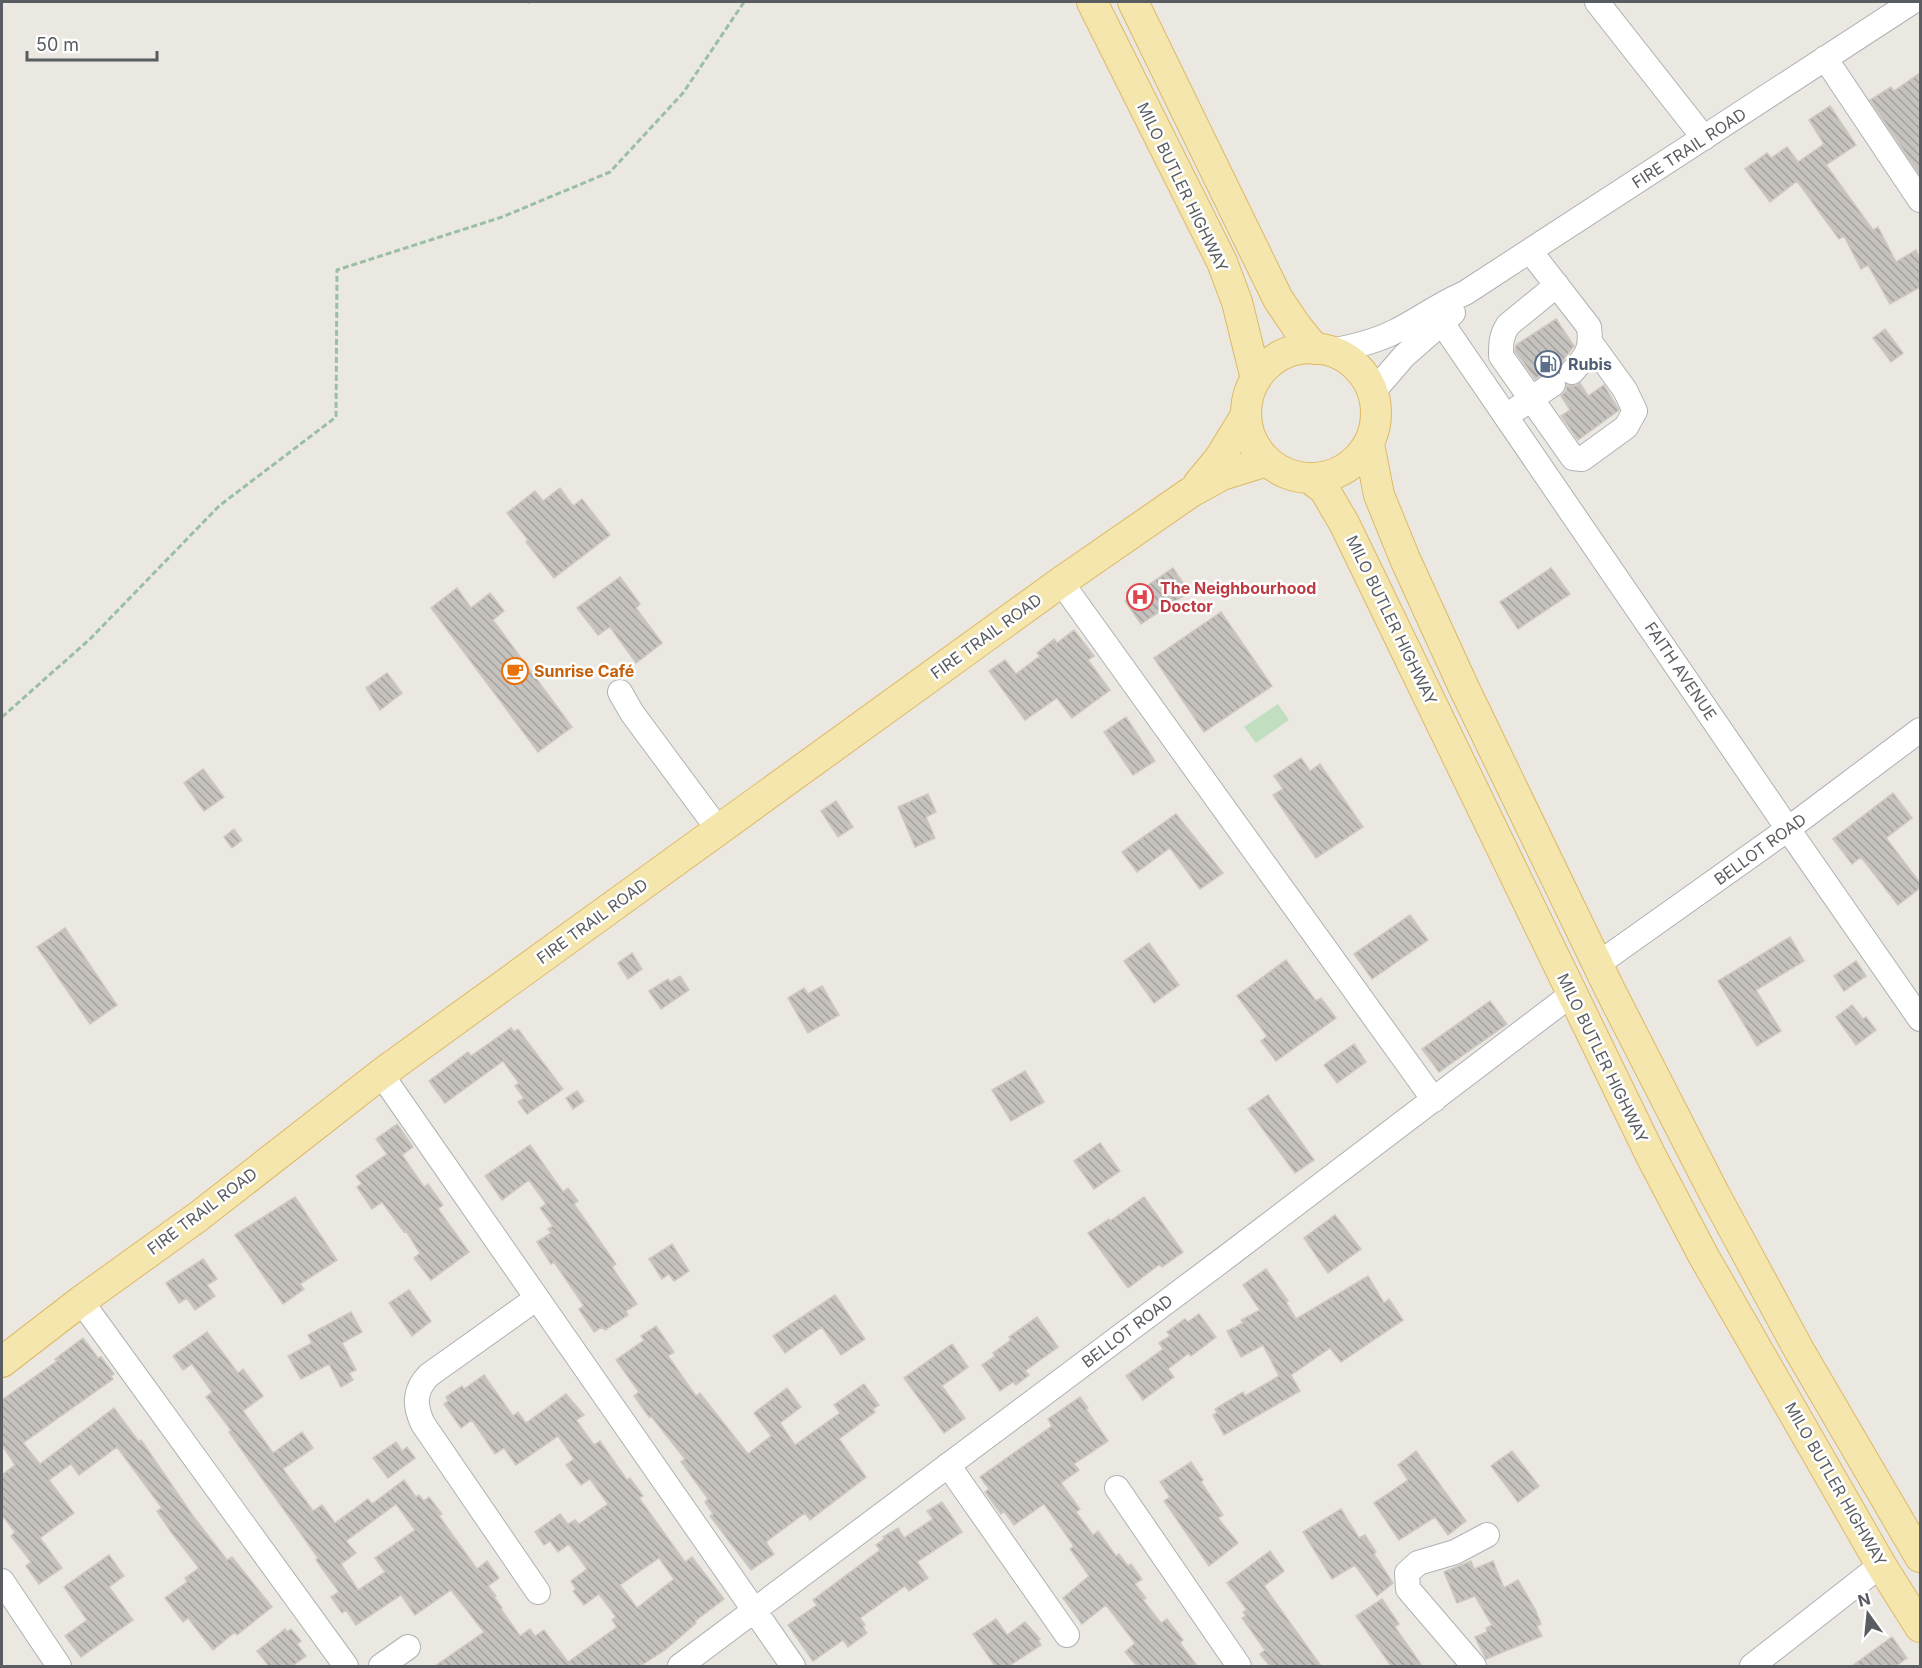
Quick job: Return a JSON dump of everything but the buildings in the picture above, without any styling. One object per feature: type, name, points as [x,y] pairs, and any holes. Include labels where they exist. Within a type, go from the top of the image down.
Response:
[{"type":"main road","name":"MILO BUTLER HIGHWAY","points":[[1092,2],[1222,262],[1240,312],[1256,379]]},
{"type":"main road","points":[[1133,2],[1274,291],[1287,313],[1322,350]]},
{"type":"main road","points":[[1322,350],[1342,356],[1361,371],[1373,392],[1377,418],[1369,444],[1354,462],[1344,470],[1332,475],[1309,478],[1287,474],[1267,461],[1254,445],[1248,430],[1246,415],[1249,396],[1256,379],[1264,369],[1282,355],[1292,352],[1322,350]]},
{"type":"main road","name":"FIRE TRAIL ROAD","points":[[1191,492],[1219,459],[1246,415]]},
{"type":"main road","points":[[1369,444],[1379,495],[1405,559],[1464,688],[1598,964],[1714,1193],[1799,1350],[1920,1557]]},
{"type":"main road","name":"FIRE TRAIL ROAD","points":[[2,1362],[81,1300],[199,1216],[381,1074],[1061,582],[1191,492],[1222,475],[1267,461]]},
{"type":"main road","name":"MILO BUTLER HIGHWAY","points":[[1309,478],[1323,489],[1344,523],[1651,1156],[1698,1245],[1881,1565],[1920,1627]]},
{"type":"street","points":[[1598,2],[1704,138]]},
{"type":"street","name":"FIRE TRAIL ROAD","points":[[1322,350],[1364,345],[1382,338],[1449,300],[1466,293],[1912,2]]},
{"type":"street","points":[[1825,58],[1920,200]]},
{"type":"street","points":[[1530,251],[1557,285],[1589,327],[1591,343],[1625,390],[1635,411],[1626,427],[1582,459],[1573,458],[1530,400],[1502,356],[1500,342],[1508,325],[1557,285]]},
{"type":"street","name":"FIRE TRAIL ROAD","points":[[1373,392],[1404,356],[1457,309],[1466,293]]},
{"type":"street","name":"FAITH AVENUE","points":[[1442,323],[1920,1019]]},
{"type":"street","points":[[1506,416],[1563,378],[1584,359],[1591,343]]},
{"type":"street","points":[[1061,582],[1434,1100]]},
{"type":"street","points":[[620,692],[632,713],[718,829]]},
{"type":"street","name":"BELLOT ROAD","points":[[1598,964],[1788,829],[1920,730]]},
{"type":"street","name":"BELLOT ROAD","points":[[680,1666],[1572,994]]},
{"type":"street","points":[[381,1074],[793,1666]]},
{"type":"street","points":[[537,1298],[429,1375],[418,1389],[416,1404],[423,1424],[538,1592]]},
{"type":"street","points":[[81,1300],[346,1666]]},
{"type":"street","points":[[948,1465],[1067,1635]]},
{"type":"street","points":[[1117,1488],[1239,1666]]},
{"type":"street","points":[[1474,1666],[1408,1589],[1407,1573],[1418,1563],[1455,1551],[1487,1535]]},
{"type":"street","points":[[1752,1666],[1881,1565]]},
{"type":"street","points":[[2,1581],[59,1666]]},
{"type":"street","points":[[381,1666],[408,1647]]},
{"type":"path","points":[[2,717],[90,639],[219,506],[336,417],[336,270],[502,217],[610,172],[683,93],[744,2]]},
{"type":"green space","points":[[1278,704],[1289,720],[1256,743],[1244,727]]},
{"type":"place","name":"Rubis","points":[[1548,364]]},
{"type":"place","name":"The Neighbourhood Doctor","points":[[1140,597]]},
{"type":"place","name":"Sunrise Café","points":[[515,671]]}]
